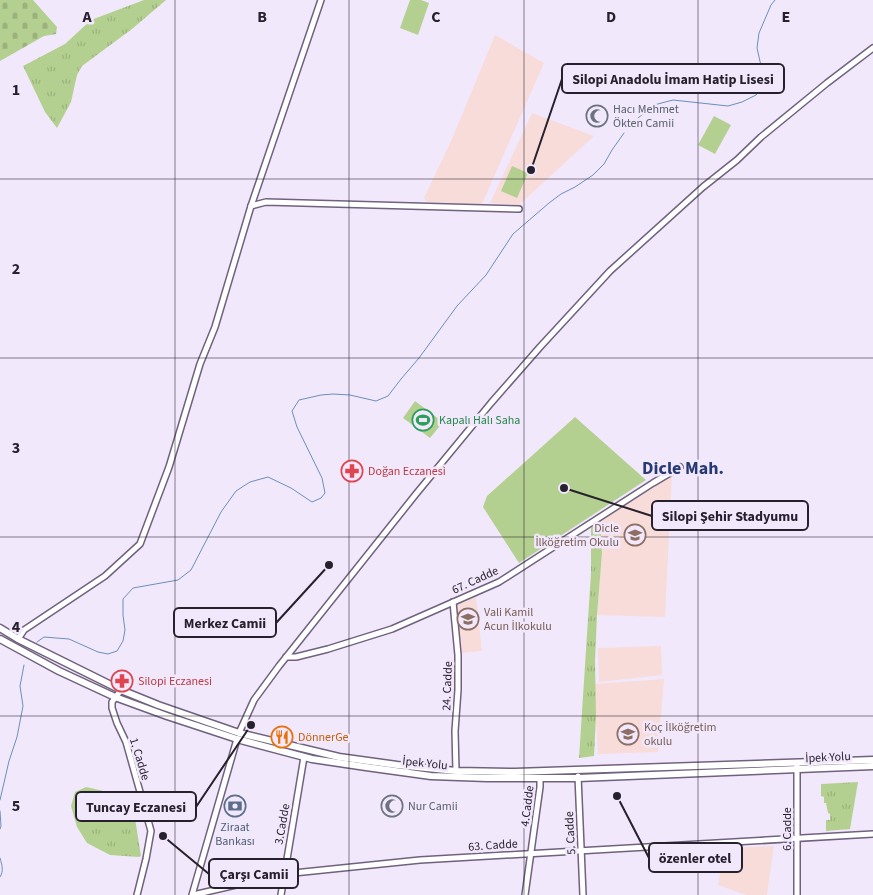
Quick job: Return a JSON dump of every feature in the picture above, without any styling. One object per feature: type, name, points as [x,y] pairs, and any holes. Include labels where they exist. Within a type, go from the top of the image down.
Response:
[{"type":"highway","points":[[0,628],[18,639],[121,690],[238,736],[339,757],[456,771],[515,772],[873,760]]},
{"type":"highway","name":"İpek Yolu","points":[[0,639],[59,671],[115,697],[167,716],[304,757],[366,767],[431,776],[578,778],[873,766]]},
{"type":"street","points":[[18,639],[24,630],[105,576],[140,544],[170,467],[200,364],[215,327],[251,206],[321,0]]},
{"type":"street","points":[[193,895],[238,736],[254,700],[379,540],[491,403],[610,271],[761,137],[873,48]]},
{"type":"street","points":[[251,206],[266,202],[519,208]]},
{"type":"street","name":"67. Cadde","points":[[286,657],[296,657],[328,650],[392,629],[498,582],[680,467]]},
{"type":"street","name":"24. Cadde","points":[[453,602],[458,655],[455,731],[456,771]]},
{"type":"street","points":[[115,697],[121,690]]},
{"type":"street","name":"1. Cadde","points":[[115,697],[112,702],[112,708],[126,742],[151,831],[137,895]]},
{"type":"street","name":"3.Cadde","points":[[281,895],[304,757]]},
{"type":"street","name":"6. Cadde","points":[[796,762],[796,895]]},
{"type":"street","name":"5. Cadde","points":[[577,770],[584,895]]},
{"type":"street","name":"4.Cadde","points":[[525,895],[540,778]]},
{"type":"street","name":"63. Cadde","points":[[193,895],[284,874],[420,860],[873,834]]},
{"type":"shaded area","points":[[495,35],[544,63],[482,204],[427,202],[424,198],[452,139]]},
{"type":"shaded area","points":[[532,113],[594,136],[519,205],[490,203]]},
{"type":"shaded area","points":[[672,474],[665,617],[597,615],[602,553],[600,518]]},
{"type":"shaded area","name":"Vali Kamil Acun İlkokulu","points":[[476,597],[482,651],[462,653],[455,606]]},
{"type":"shaded area","points":[[661,646],[662,675],[599,682],[598,648]]},
{"type":"shaded area","name":"Koç İlköğretim okulu","points":[[664,679],[658,752],[598,754],[594,684]]},
{"type":"shaded area","points":[[774,846],[767,895],[746,895],[718,885],[724,848]]},
{"type":"green space","points":[[0,0],[33,0],[57,27],[56,34],[44,36],[0,61]]},
{"type":"green space","points":[[144,0],[166,0],[132,29],[82,66],[77,75],[71,102],[57,128],[45,112],[23,66],[65,44],[91,20]]},
{"type":"green space","points":[[410,0],[421,0],[429,3],[418,35],[400,28]]},
{"type":"green space","points":[[714,116],[731,125],[715,154],[698,145]]},
{"type":"green space","points":[[512,166],[528,173],[517,198],[501,191]]},
{"type":"green space","name":"Kapalı Halı Saha","points":[[415,401],[443,422],[430,438],[403,418]]},
{"type":"green space","points":[[575,417],[646,480],[519,563],[483,507],[487,496]]},
{"type":"green space","points":[[600,518],[602,553],[595,661],[596,716],[594,756],[579,758],[591,573],[591,528]]},
{"type":"green space","points":[[858,782],[850,829],[826,831],[826,820],[830,820],[830,814],[828,813],[826,803],[824,803],[824,797],[821,796],[821,784]]},
{"type":"green space","points":[[86,787],[121,795],[134,812],[141,856],[110,855],[87,843],[77,827],[71,806],[75,792]]},
{"type":"waterway","points":[[638,118],[654,105],[673,100],[728,106],[756,95],[762,87],[764,79],[757,48],[759,33],[775,0]]},
{"type":"waterway","points":[[37,642],[44,637],[69,639],[98,652],[108,654],[117,651],[123,641],[125,630],[123,599],[133,588],[178,580],[191,570],[221,512],[236,491],[250,482],[268,477],[291,488],[312,502],[321,498],[325,493],[322,478],[297,427],[292,411],[299,400],[333,394],[350,395],[376,401],[388,396],[457,306],[486,275],[513,234],[561,194],[593,175],[604,164],[624,133]]},
{"type":"waterway","points":[[0,800],[17,737],[23,706],[20,686],[24,665]]},
{"type":"waterway","points":[[0,811],[0,829]]},
{"type":"waterway","points":[[0,858],[2,866],[0,877]]},
{"type":"place","name":"Hacı Mehmet Ökten Camii","points":[[597,116]]},
{"type":"place","name":"Silopi Anadolu İmam Hatip Lisesi","points":[[531,170]]},
{"type":"place","name":"Kapalı Halı Saha","points":[[423,420]]},
{"type":"place","name":"Doğan Eczanesi","points":[[352,471]]},
{"type":"place","name":"Silopi Şehir Stadyumu","points":[[564,488]]},
{"type":"place","name":"Dicle İlköğretim Okulu","points":[[635,535]]},
{"type":"place","name":"Merkez Camii","points":[[329,565]]},
{"type":"place","name":"Vali Kamil Acun İlkokulu","points":[[468,619]]},
{"type":"place","name":"Silopi Eczanesi","points":[[122,681]]},
{"type":"place","name":"Tuncay Eczanesi","points":[[251,725]]},
{"type":"place","name":"Koç İlköğretim okulu","points":[[628,734]]},
{"type":"place","name":"DönnerGe","points":[[282,737]]},
{"type":"place","name":"özenler otel","points":[[617,796]]},
{"type":"place","name":"Ziraat Bankası","points":[[235,806]]},
{"type":"place","name":"Nur Camii","points":[[392,806]]},
{"type":"place","name":"Çarşı Camii","points":[[163,836]]},
{"type":"district","name":"Dicle Mah.","points":[[683,468]]}]
